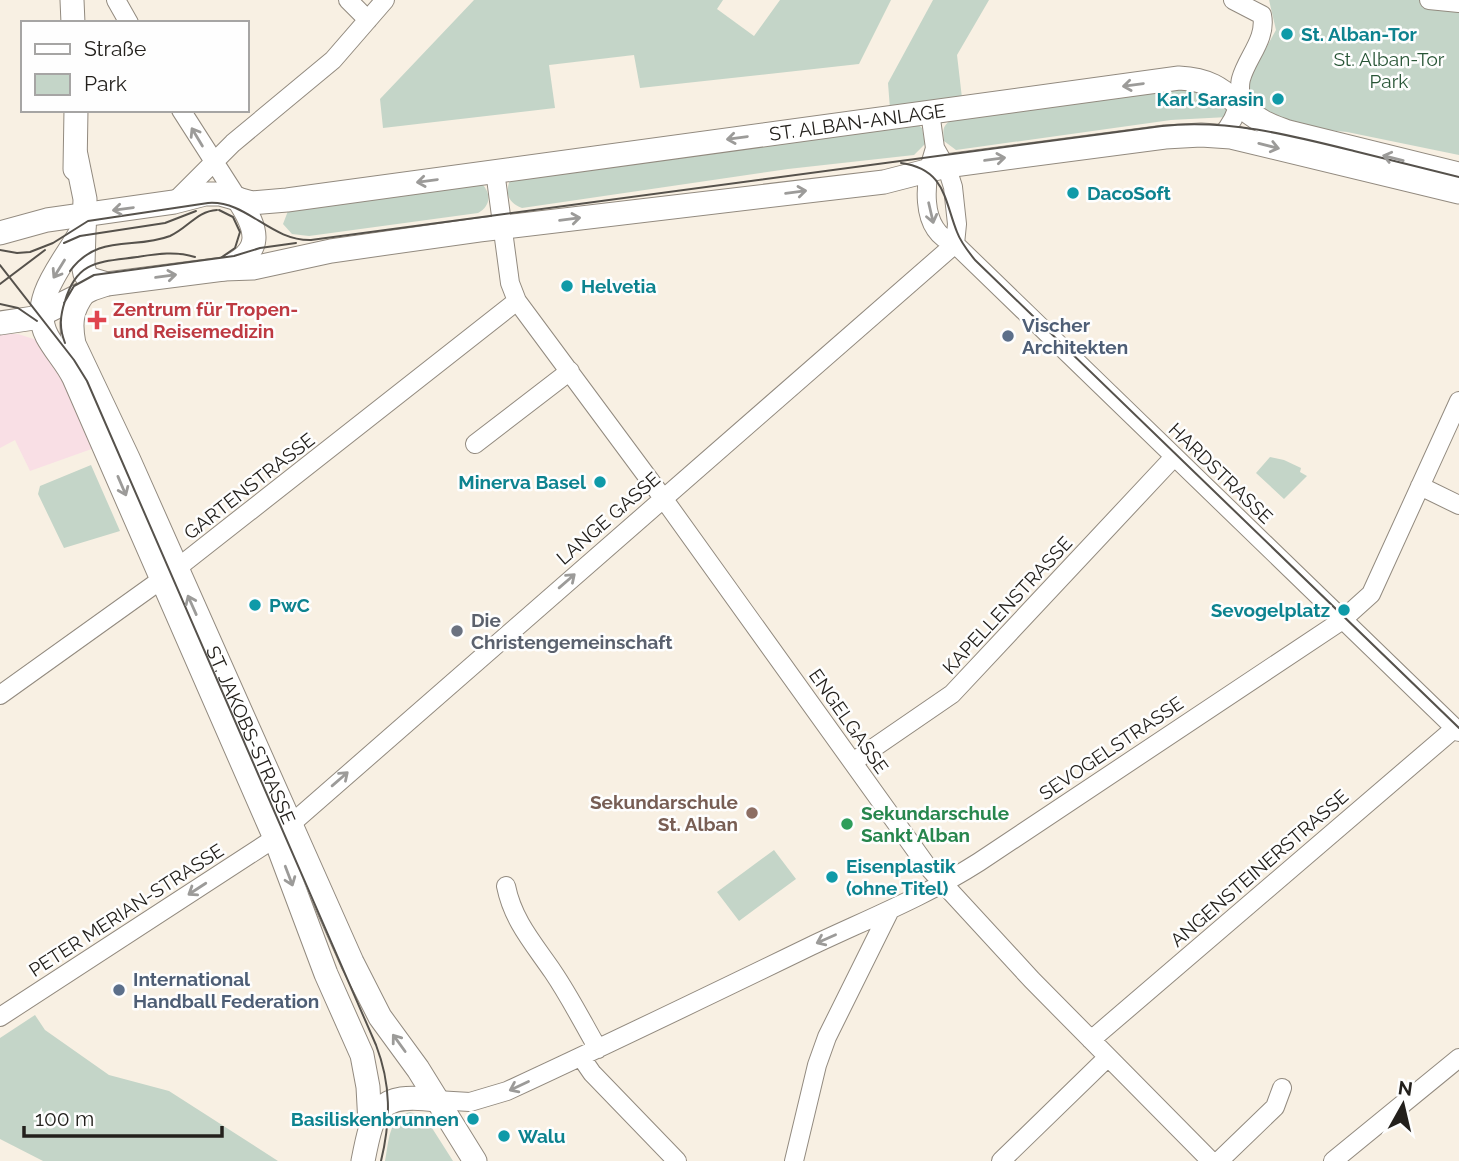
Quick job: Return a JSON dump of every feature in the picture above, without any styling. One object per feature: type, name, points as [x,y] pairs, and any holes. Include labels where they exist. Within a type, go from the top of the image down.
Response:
[{"type":"main road","name":"ST. ALBAN-ANLAGE","points":[[0,233],[47,220],[79,219],[213,194],[263,203],[1180,78],[1238,85],[1264,122],[1288,132],[1459,174]]},
{"type":"main road","points":[[76,112],[76,155],[83,183],[79,219],[83,264],[85,274],[93,281],[107,284]]},
{"type":"main road","points":[[0,323],[26,320],[43,314],[107,284],[224,269],[253,268],[331,251],[503,227],[884,182],[936,161],[1165,137],[1221,136],[1459,192]]},
{"type":"main road","points":[[224,269],[247,255],[254,242],[253,226],[238,199]]},
{"type":"main road","points":[[43,314],[51,282],[79,219]]},
{"type":"main road","name":"ST. JAKOBS-STRASSE","points":[[83,293],[72,314],[71,327],[75,344],[128,458],[169,574]]},
{"type":"main road","name":"ST. JAKOBS-STRASSE","points":[[43,314],[47,336],[74,378],[169,574],[282,831],[380,1017],[418,1069],[475,1161]]},
{"type":"main road","name":"ST. JAKOBS-STRASSE","points":[[282,831],[326,974],[362,1055],[368,1087],[370,1124],[363,1161]]},
{"type":"main road","points":[[370,1124],[377,1112],[395,1100],[408,1097],[436,1100]]},
{"type":"street","points":[[116,0],[128,21]]},
{"type":"street","points":[[348,0],[368,20]]},
{"type":"street","points":[[174,202],[233,143],[333,60],[385,0]]},
{"type":"street","points":[[1221,136],[1230,125],[1238,85],[1261,35],[1264,22],[1262,15],[1233,0]]},
{"type":"street","points":[[1429,0],[1459,4]]},
{"type":"street","points":[[182,112],[238,199]]},
{"type":"street","name":"HARDSTRASSE","points":[[930,112],[936,161],[926,190],[933,225],[942,237],[955,244],[1457,730]]},
{"type":"street","name":"HARDSTRASSE","points":[[936,161],[953,187],[957,224],[955,244]]},
{"type":"street","name":"ENGELGASSE","points":[[495,171],[510,283],[517,301],[942,884],[1107,1058],[1211,1161]]},
{"type":"street","name":"LANGE GASSE","points":[[282,831],[955,244]]},
{"type":"street","name":"GARTENSTRASSE","points":[[0,695],[169,574],[517,301]]},
{"type":"street","points":[[475,444],[570,371]]},
{"type":"street","name":"SEVOGELSTRASSE","points":[[436,1100],[470,1102],[496,1096],[889,912],[942,884],[1343,620],[1371,594],[1459,401]]},
{"type":"street","name":"KAPELLENSTRASSE","points":[[853,762],[952,694],[1174,457]]},
{"type":"street","points":[[1420,486],[1459,505]]},
{"type":"street","name":"ANGENSTEINERSTRASSE","points":[[1091,1040],[1457,730]]},
{"type":"street","name":"PETER MERIAN-STRASSE","points":[[0,1017],[282,831]]},
{"type":"street","points":[[506,886],[510,906],[524,933],[560,982],[598,1049]]},
{"type":"street","points":[[794,1161],[817,1065],[827,1037],[889,912]]},
{"type":"street","points":[[581,1057],[592,1073],[677,1161]]},
{"type":"street","points":[[1001,1161],[1107,1058]]},
{"type":"street","points":[[1333,1161],[1459,1058]]},
{"type":"street","points":[[1219,1161],[1275,1107],[1282,1088]]},
{"type":"shaded area","points":[[0,334],[18,334],[43,342],[100,446],[30,471],[15,440],[0,448]]},
{"type":"green space","points":[[474,0],[723,0],[717,9],[754,36],[780,0],[891,0],[859,64],[640,88],[634,55],[549,65],[555,108],[383,128],[380,99]]},
{"type":"green space","points":[[933,0],[989,0],[957,55],[962,98],[890,109],[888,83]]},
{"type":"green space","name":"St. Alban-Tor Park","points":[[1269,0],[1459,0],[1459,155],[1347,132],[1306,128],[1263,112],[1250,100],[1249,86],[1253,71],[1276,30]]},
{"type":"green space","points":[[1181,84],[1230,105],[1228,117],[1171,120],[956,150],[944,141],[944,129],[952,120]]},
{"type":"green space","points":[[917,124],[922,128],[925,144],[914,155],[788,169],[522,208],[511,200],[508,193],[510,180]]},
{"type":"green space","points":[[482,184],[488,200],[478,213],[309,236],[292,234],[283,224],[288,211]]},
{"type":"green space","points":[[1270,457],[1301,468],[1300,472],[1307,476],[1284,499],[1256,473]]},
{"type":"green space","points":[[91,465],[120,531],[64,548],[38,494],[40,486]]},
{"type":"green space","points":[[774,850],[796,879],[739,921],[717,892]]},
{"type":"green space","points":[[35,1015],[45,1030],[109,1075],[169,1091],[278,1161],[43,1161],[0,1139],[0,1038]]},
{"type":"green space","points":[[410,1112],[425,1117],[453,1161],[385,1161],[393,1125]]},
{"type":"tram line","points":[[0,250],[30,252],[53,243],[88,221],[208,203],[235,208],[283,234],[296,239],[311,240],[1187,124],[1283,134],[1459,177]]},
{"type":"tram line","points":[[901,163],[916,166],[935,179],[941,187],[959,236],[975,260],[1459,728]]},
{"type":"tram line","points":[[70,271],[92,251],[117,244],[170,236],[204,213],[217,210]]},
{"type":"tram line","points":[[219,210],[233,217],[240,232],[235,248],[222,257]]},
{"type":"tram line","points":[[64,243],[80,236],[165,223],[196,211]]},
{"type":"tram line","points":[[64,303],[74,286],[94,275],[234,256],[260,248],[296,243]]},
{"type":"tram line","points":[[0,284],[45,250]]},
{"type":"tram line","points":[[65,343],[61,327],[63,306],[70,288],[83,270],[101,262],[152,255],[195,257]]},
{"type":"tram line","points":[[0,265],[74,360],[87,381],[376,1045],[385,1074],[388,1102],[387,1131],[381,1161]]},
{"type":"tram line","points":[[0,304],[18,308],[37,321]]},
{"type":"place","name":"St. Alban-Tor","points":[[1287,34]]},
{"type":"place","name":"Karl Sarasin","points":[[1278,99]]},
{"type":"place","name":"DacoSoft","points":[[1073,193]]},
{"type":"place","name":"Helvetia","points":[[567,286]]},
{"type":"place","name":"Zentrum für Tropen- und Reisemedizin","points":[[97,320]]},
{"type":"place","name":"Vischer Architekten","points":[[1008,336]]},
{"type":"place","name":"Minerva Basel","points":[[600,482]]},
{"type":"place","name":"PwC","points":[[255,605]]},
{"type":"place","name":"Sevogelplatz","points":[[1344,610]]},
{"type":"place","name":"Die Christengemeinschaft","points":[[457,631]]},
{"type":"place","name":"Sekundarschule St. Alban","points":[[752,813]]},
{"type":"place","name":"Sekundarschule Sankt Alban","points":[[847,824]]},
{"type":"place","name":"Eisenplastik (ohne Titel)","points":[[832,877]]},
{"type":"place","name":"International Handball Federation","points":[[119,990]]},
{"type":"place","name":"Basiliskenbrunnen","points":[[473,1119]]},
{"type":"place","name":"Walu","points":[[504,1136]]}]
